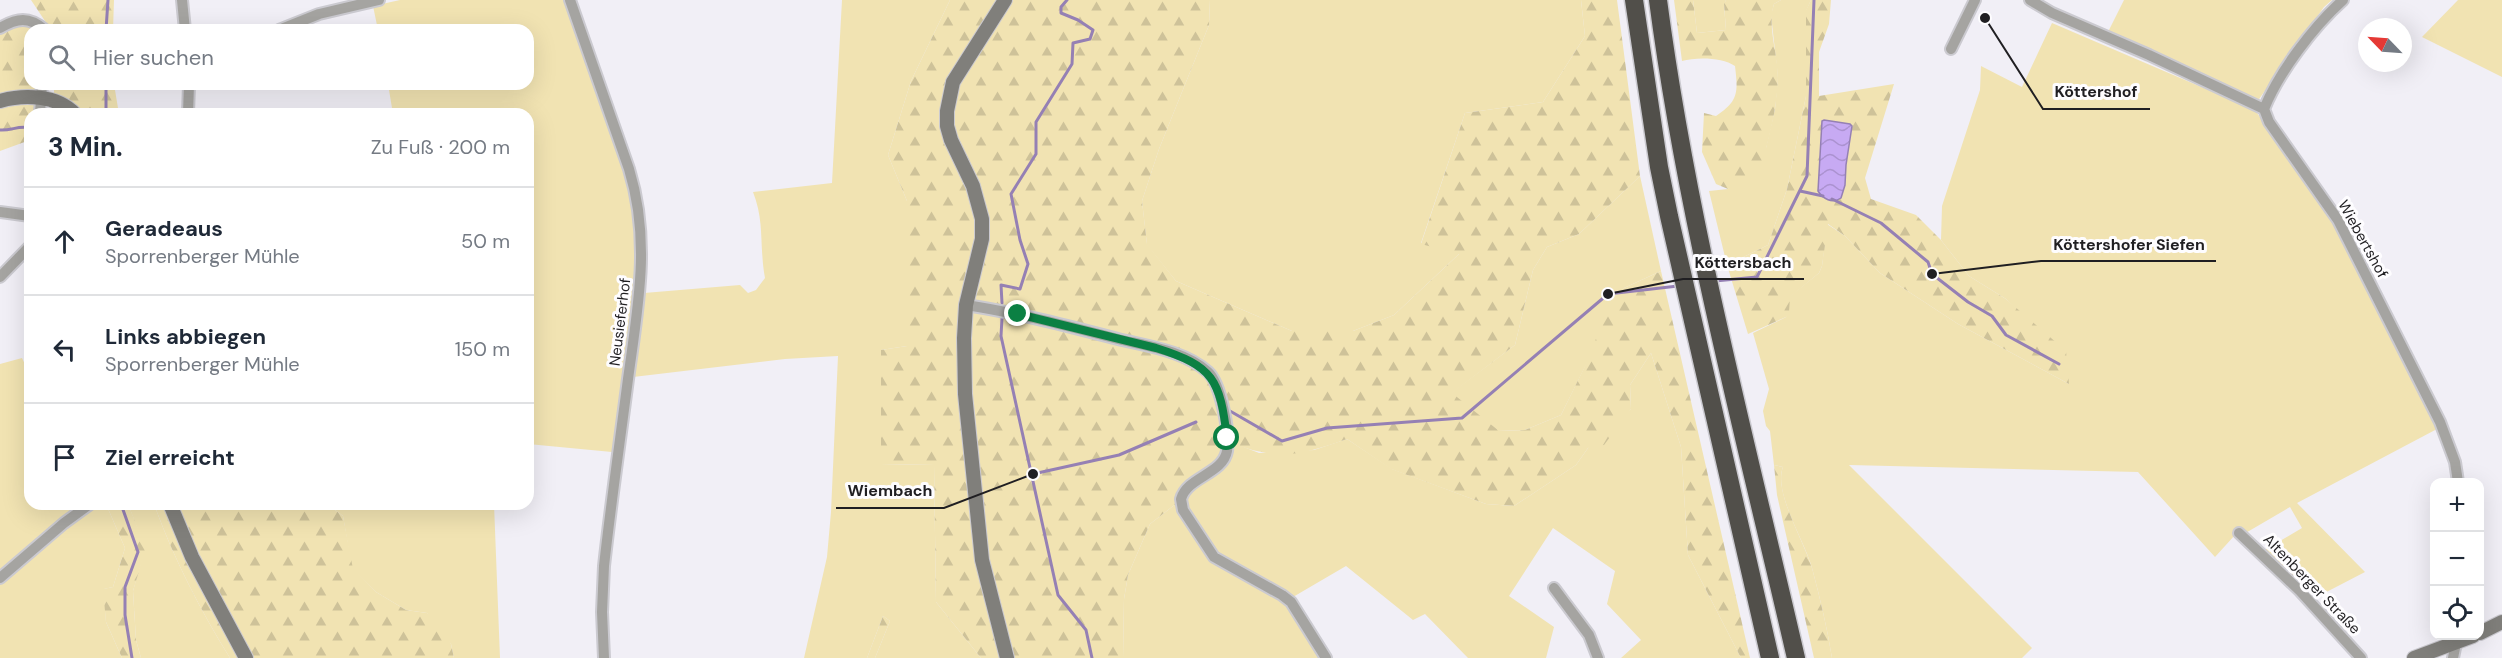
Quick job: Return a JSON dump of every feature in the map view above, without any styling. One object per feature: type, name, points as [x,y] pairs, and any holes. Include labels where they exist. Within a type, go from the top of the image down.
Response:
[{"type":"highway","points":[[1634,0],[1659,167],[1698,350],[1770,658]]},
{"type":"highway","points":[[1658,0],[1684,162],[1796,658]]},
{"type":"main road","points":[[1005,0],[953,82],[947,111],[947,126],[951,140],[973,186],[982,219],[982,239],[966,305],[965,394],[977,516],[988,591],[1006,658]]},
{"type":"main road","points":[[0,101],[20,98],[41,91],[67,108]]},
{"type":"main road","points":[[172,510],[192,557],[246,658]]},
{"type":"main road","points":[[2484,631],[2502,622]]},
{"type":"main road","points":[[2414,658],[2456,640]]},
{"type":"street","points":[[182,0],[184,24]]},
{"type":"street","points":[[294,24],[319,14],[379,0]]},
{"type":"street","name":"Neusieferhof","points":[[570,0],[637,193],[642,228],[640,284],[604,566],[602,612],[604,658]]},
{"type":"street","points":[[1951,49],[1975,0]]},
{"type":"street","points":[[2030,0],[2052,13],[2264,109],[2295,56],[2328,14],[2343,0]]},
{"type":"street","points":[[0,28],[13,20],[36,24]]},
{"type":"street","points":[[188,108],[189,90]]},
{"type":"street","points":[[40,108],[41,91]]},
{"type":"street","name":"Wiebertshof","points":[[2264,109],[2269,122],[2338,220],[2440,422],[2455,462],[2457,478]]},
{"type":"street","points":[[0,212],[24,215]]},
{"type":"street","points":[[0,277],[24,252]]},
{"type":"street","points":[[966,305],[1041,319],[1156,348],[1179,355],[1208,372],[1216,386],[1222,406],[1227,451],[1221,462],[1186,488],[1181,499],[1184,510],[1214,557],[1291,602],[1326,658]]},
{"type":"street","points":[[0,578],[82,510]]},
{"type":"street","name":"Altenberger Straße","points":[[2239,533],[2300,591],[2361,658]]},
{"type":"street","points":[[1554,588],[1588,635],[1598,658]]},
{"type":"street","points":[[2453,658],[2456,640]]},
{"type":"green space","points":[[31,0],[114,0],[113,24],[47,24]]},
{"type":"green space","points":[[400,0],[566,0],[634,196],[638,285],[612,452],[534,445],[534,108],[392,108],[389,90],[534,90],[534,24],[377,24],[373,6]]},
{"type":"green space","points":[[842,0],[950,0],[911,81],[888,155],[907,201],[907,346],[881,350],[881,464],[934,465],[936,602],[981,658],[875,658],[890,621],[883,616],[867,658],[804,658],[827,557],[838,356],[785,359],[633,377],[644,293],[740,285],[748,293],[756,290],[765,278],[759,214],[753,192],[832,183]]},
{"type":"green space","points":[[950,0],[1210,0],[1209,25],[1159,149],[1142,201],[1147,244],[1176,281],[1292,331],[1353,331],[1394,315],[1459,254],[1421,244],[1465,113],[1543,102],[1585,36],[1581,0],[1617,0],[1640,176],[1579,234],[1547,247],[1533,270],[1515,345],[1452,393],[1499,431],[1525,430],[1561,415],[1584,368],[1609,307],[1624,288],[1661,271],[1750,658],[1741,658],[1688,555],[1681,447],[1651,353],[1630,385],[1631,409],[1604,445],[1588,448],[1576,465],[1514,506],[1486,504],[1391,469],[1347,439],[1289,454],[1263,452],[1231,443],[1222,468],[1150,524],[1128,575],[1124,599],[1123,658],[981,658],[936,602],[934,465],[881,464],[881,350],[907,346],[907,201],[888,155],[911,81]]},
{"type":"green space","points":[[1210,0],[1581,0],[1585,36],[1543,102],[1465,113],[1421,243],[1460,253],[1394,315],[1353,331],[1292,331],[1176,281],[1147,245],[1142,201],[1159,149],[1209,25]]},
{"type":"green space","points":[[1674,0],[1693,0],[1697,33],[1726,30],[1724,4],[1726,0],[1781,0],[1774,4],[1772,13],[1772,31],[1778,69],[1776,103],[1758,178],[1728,189],[1716,184],[1702,152],[1704,113],[1716,116],[1724,111],[1733,100],[1737,83],[1735,66],[1709,59],[1682,61]]},
{"type":"green space","points":[[1693,0],[1726,0],[1724,5],[1726,30],[1697,33]]},
{"type":"green space","points":[[1781,0],[1811,0],[1806,11],[1806,96],[1787,189],[1768,245],[1727,265],[1709,191],[1728,189],[1766,148],[1775,109],[1778,77],[1771,15],[1774,4]]},
{"type":"green space","points":[[1811,0],[1831,0],[1829,24],[1819,52],[1819,96],[1894,84],[1865,178],[1871,199],[1916,215],[1941,240],[1969,276],[2006,299],[2066,351],[2069,384],[1958,324],[1880,273],[1845,236],[1828,224],[1819,273],[1790,297],[1789,312],[1786,317],[1748,334],[1727,265],[1768,245],[1787,189],[1806,96],[1806,10]],"holes":[[[1852,127],[1845,185],[1831,201]]]},
{"type":"green space","points":[[2124,0],[2332,0],[2324,7],[2257,102],[2108,32]]},
{"type":"green space","points":[[2458,0],[2502,0],[2502,77],[2422,37]]},
{"type":"green space","points":[[17,23],[34,24],[24,24],[24,90],[38,90],[38,108],[24,108],[24,142],[0,151],[0,34]]},
{"type":"green space","points":[[2052,23],[2255,110],[2334,223],[2437,429],[2297,503],[2365,572],[2311,600],[2263,551],[2302,528],[2290,507],[2237,538],[2235,535],[2215,557],[2138,472],[1849,465],[2032,648],[2022,658],[1832,658],[1812,568],[1782,490],[1783,467],[1774,465],[1770,431],[1766,426],[1763,411],[1769,389],[1753,333],[1786,317],[1789,297],[1819,273],[1822,266],[1827,224],[1845,236],[1880,273],[1958,324],[2069,384],[2033,325],[2006,299],[1969,276],[1941,240],[1942,206],[1980,90],[1981,66],[2022,87]]},
{"type":"green space","points":[[54,90],[115,90],[118,108],[74,108],[54,95]]},
{"type":"green space","points":[[1640,176],[1661,271],[1624,288],[1561,415],[1525,430],[1498,431],[1451,393],[1515,345],[1533,270],[1547,247],[1579,234]]},
{"type":"green space","points":[[1651,353],[1681,447],[1688,555],[1741,658],[1621,658],[1641,640],[1607,604],[1615,571],[1553,528],[1509,596],[1554,627],[1546,658],[1468,658],[1425,614],[1413,620],[1346,566],[1293,597],[1218,554],[1184,504],[1184,497],[1222,468],[1231,442],[1259,453],[1314,450],[1347,439],[1392,469],[1486,504],[1514,506],[1576,465],[1588,448],[1631,409],[1630,385]]},
{"type":"green space","points":[[22,358],[24,362],[24,510],[109,510],[125,548],[113,587],[104,589],[106,622],[122,658],[0,658],[0,364]]},
{"type":"green space","points":[[1774,465],[1783,467],[1782,489],[1812,568],[1832,658],[1814,658],[1777,495]]},
{"type":"green space","points":[[1177,503],[1213,561],[1287,602],[1322,658],[1123,658],[1124,599],[1128,575],[1150,524]]},
{"type":"green space","points":[[109,510],[130,510],[146,548],[133,591],[136,640],[141,658],[122,658],[106,622],[103,589],[113,587],[125,548]]},
{"type":"green space","points":[[130,510],[156,510],[188,583],[230,658],[141,658],[136,640],[133,591],[145,548]]},
{"type":"green space","points":[[156,510],[335,510],[343,516],[353,569],[376,592],[406,610],[427,613],[440,622],[451,644],[454,658],[230,658],[188,583]]},
{"type":"green space","points":[[335,510],[494,510],[500,658],[454,658],[451,644],[427,613],[406,610],[376,592],[352,569],[343,516]]},
{"type":"green space","points":[[883,616],[890,621],[875,658],[867,658]]},
{"type":"water","points":[[1822,121],[1852,126],[1845,185],[1841,198],[1834,201],[1825,198],[1818,191]]},
{"type":"waterway","points":[[106,24],[108,0]]},
{"type":"waterway","points":[[1002,303],[1001,285],[1020,289],[1028,264],[1020,240],[1011,194],[1036,154],[1036,122],[1072,64],[1073,43],[1090,39],[1093,30],[1061,13],[1061,7],[1067,0]]},
{"type":"waterway","points":[[1715,281],[1757,277],[1807,176],[1814,0]]},
{"type":"waterway","points":[[106,90],[106,108]]},
{"type":"waterway","points":[[0,130],[24,127]]},
{"type":"waterway","points":[[1800,191],[1823,196]]},
{"type":"waterway","points":[[1832,199],[1881,223],[1928,262],[1932,274],[1968,302],[1992,316],[2006,335],[2059,364]]},
{"type":"waterway","points":[[1230,411],[1282,441],[1327,428],[1462,418],[1608,294],[1678,286]]},
{"type":"waterway","points":[[1002,318],[1001,336],[1058,595],[1086,630],[1092,658]]},
{"type":"waterway","points":[[1033,474],[1119,455],[1196,422]]},
{"type":"waterway","points":[[123,510],[138,552],[125,587],[125,615],[132,658]]},
{"type":"place","name":"Köttershof","points":[[1985,18]]},
{"type":"place","name":"Köttershofer Siefen","points":[[1932,274]]},
{"type":"place","name":"Köttersbach","points":[[1608,294]]},
{"type":"place","name":"Wiembach","points":[[1033,474]]},
{"type":"route","points":[[1018,314],[1179,355],[1208,372],[1216,386],[1222,406],[1227,438]]}]
